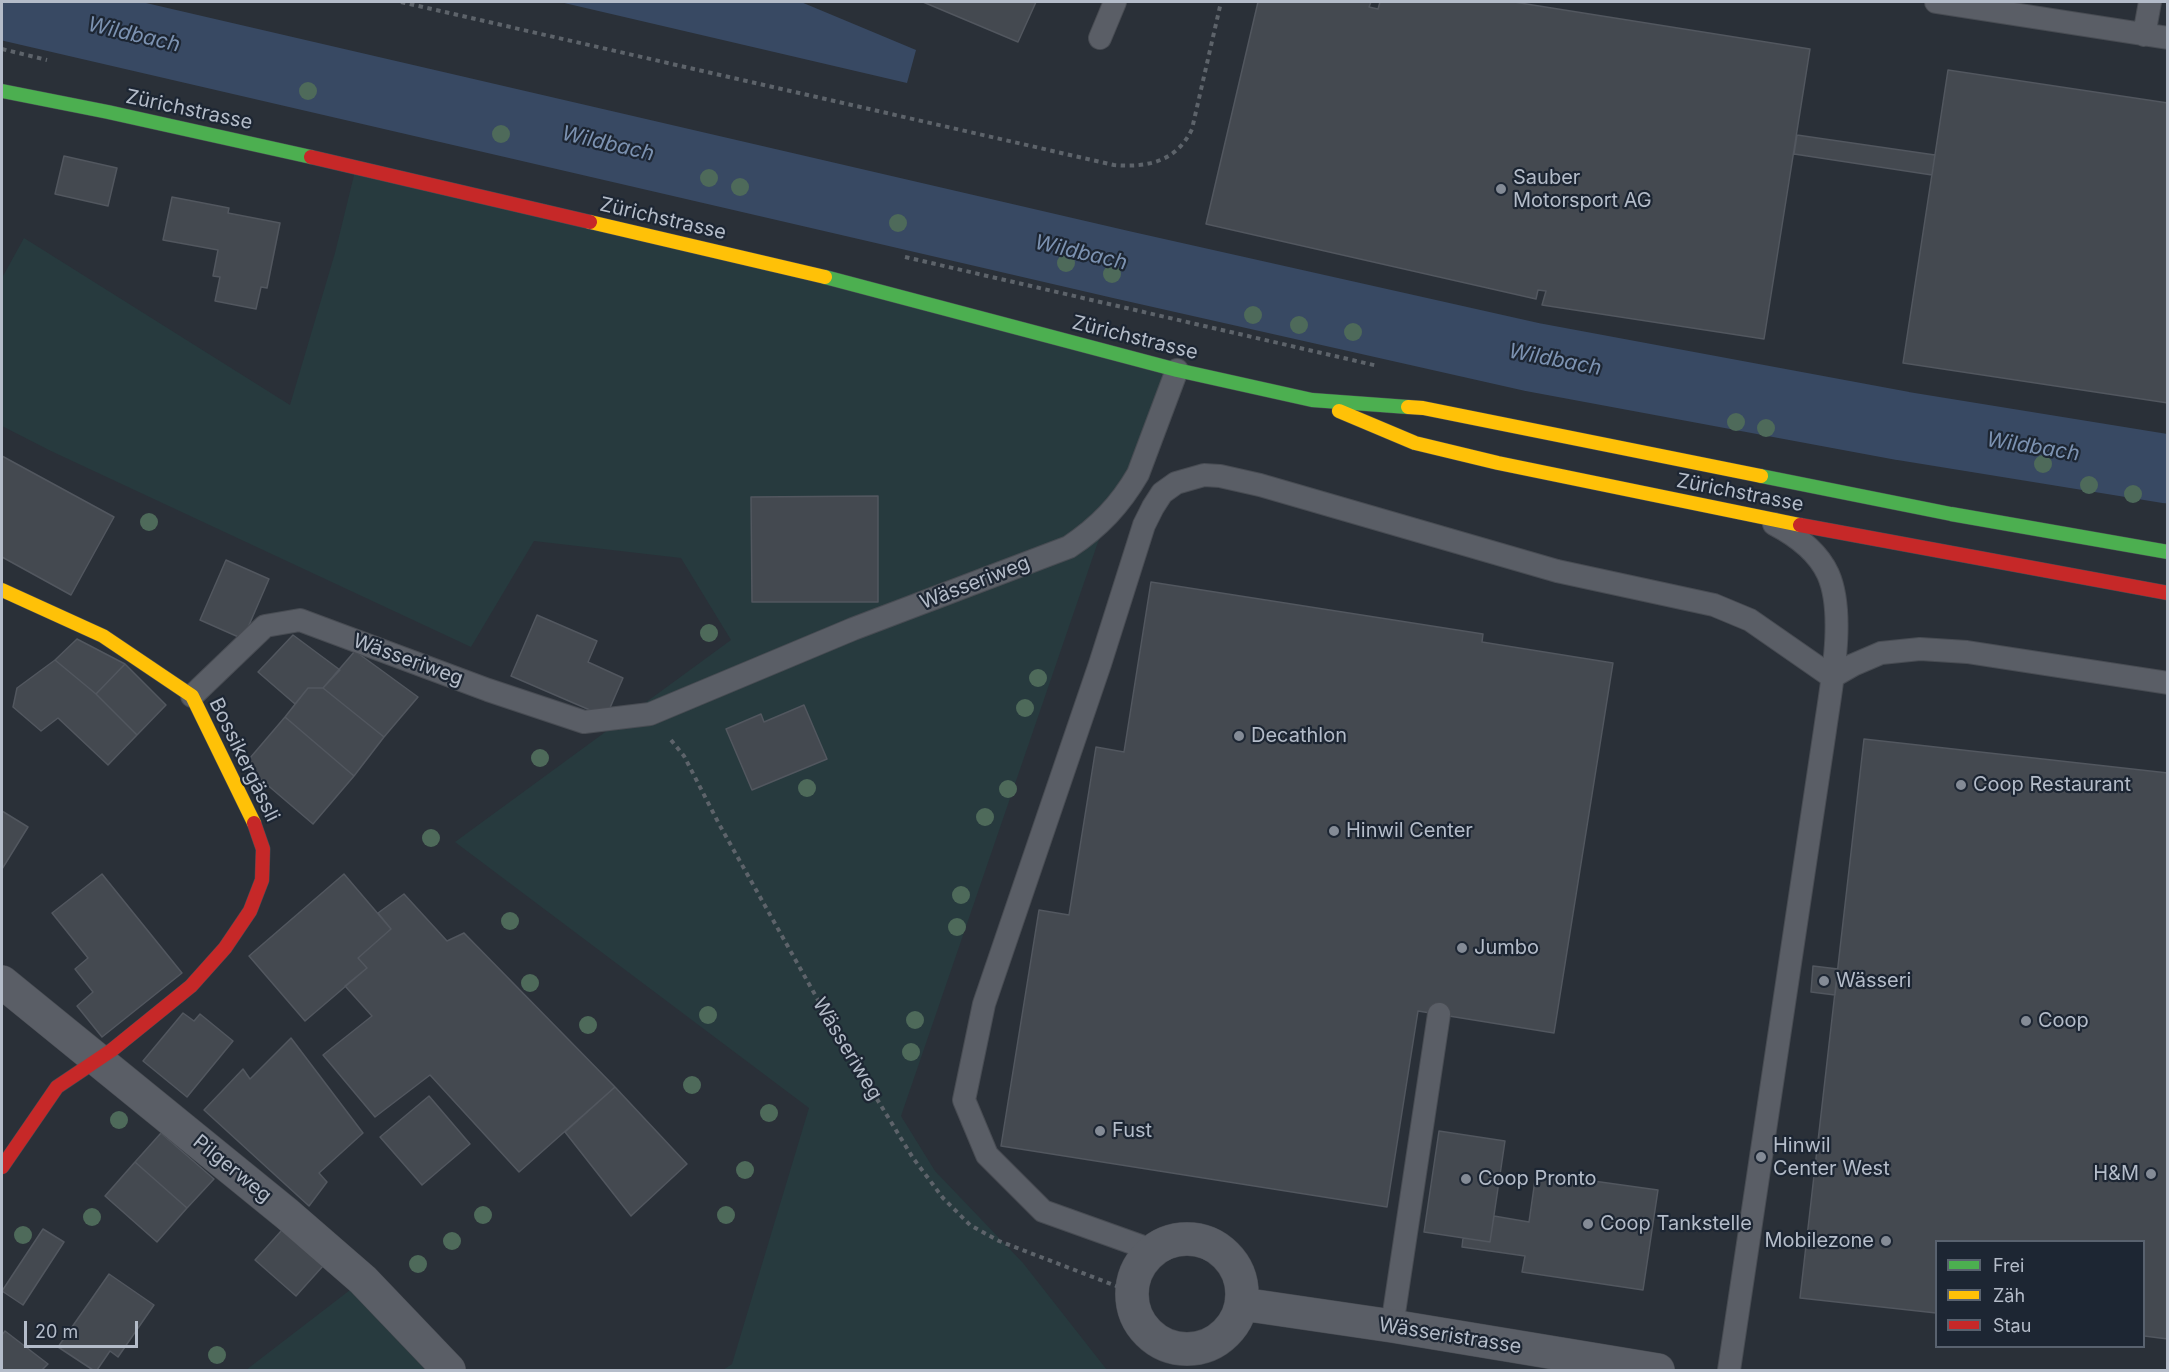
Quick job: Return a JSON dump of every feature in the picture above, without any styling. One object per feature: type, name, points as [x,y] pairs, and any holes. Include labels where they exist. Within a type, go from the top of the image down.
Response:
[{"type":"main road","name":"Zürichstrasse","points":[[2,91],[345,164],[808,273],[1177,370],[1312,400],[1423,408],[1939,512],[2168,552]]},
{"type":"main road","name":"Zürichstrasse","points":[[1312,400],[1415,443],[1498,463],[1759,517],[2168,593]]},
{"type":"main road","name":"Bossikergässli","points":[[2,590],[103,636],[192,696],[253,819],[263,849],[262,880],[250,911],[225,948],[191,986],[112,1050],[57,1086],[2,1167]]},
{"type":"street","name":"Pilgerweg","points":[[2,982],[287,1214],[363,1280],[449,1371]]},
{"type":"street","points":[[1188,1239],[1207,1242],[1223,1252],[1235,1267],[1242,1285],[1242,1304],[1227,1333],[1197,1348],[1181,1349],[1165,1345],[1151,1336],[1140,1323],[1133,1308],[1131,1292],[1142,1262],[1152,1251],[1169,1241],[1188,1239]]},
{"type":"street","name":"Wässeristrasse","points":[[1242,1304],[1392,1326],[1658,1371]]},
{"type":"lane","points":[[1100,38],[1115,2]]},
{"type":"lane","points":[[1936,2],[2168,38]]},
{"type":"lane","points":[[2144,34],[2150,2]]},
{"type":"lane","name":"Wässeriweg","points":[[192,696],[265,626],[300,620],[488,690],[584,722],[650,714],[853,629],[1069,547],[1098,526],[1130,489],[1138,474],[1177,370]]},
{"type":"lane","points":[[1152,1251],[1043,1211],[987,1155],[964,1100],[984,1004],[1096,676],[1144,525],[1162,493],[1176,483],[1189,478],[1204,475],[1220,476],[1260,485],[1557,572],[1691,598],[1723,608],[1750,620],[1832,677]]},
{"type":"lane","points":[[1729,1371],[1835,650],[1836,606],[1828,575],[1823,566],[1802,543],[1759,517]]},
{"type":"lane","points":[[1832,677],[1881,653],[1920,649],[1967,652],[2168,683]]},
{"type":"lane","points":[[1392,1326],[1439,1014]]},
{"type":"path","points":[[401,2],[1091,159],[1131,166],[1160,162],[1170,156],[1188,138],[1221,2]]},
{"type":"path","points":[[2,49],[48,60]]},
{"type":"path","points":[[900,256],[1378,366]]},
{"type":"path","name":"Wässeriweg","points":[[650,714],[684,756],[797,964],[913,1158],[943,1198],[970,1225],[999,1241],[1131,1292]]},
{"type":"green space","points":[[356,167],[1177,370],[1145,459],[1098,542],[901,1116],[935,1171],[1023,1263],[1107,1370],[723,1370],[732,1364],[809,1108],[455,842],[731,640],[681,558],[534,541],[471,647],[2,426],[2,278],[24,238],[290,405],[335,253]]},
{"type":"green space","points":[[363,1280],[449,1370],[246,1370]]},
{"type":"water","points":[[560,2],[801,2],[916,50],[907,83]]},
{"type":"building","points":[[923,2],[1036,2],[1018,42]]},
{"type":"building","name":"Sauber Motorsport AG","points":[[1258,2],[1371,2],[1369,7],[1378,9],[1380,2],[1514,2],[1810,49],[1764,339],[1542,305],[1546,291],[1538,290],[1536,299],[1206,224]]},
{"type":"building","points":[[1948,70],[2168,103],[2168,403],[1903,363]]},
{"type":"building","points":[[1797,135],[1935,155],[1932,175],[1794,154]]},
{"type":"building","points":[[64,156],[117,168],[108,206],[55,194]]},
{"type":"building","points":[[172,197],[229,208],[228,213],[280,223],[267,288],[261,287],[256,309],[215,301],[220,277],[213,276],[218,250],[163,240]]},
{"type":"building","points":[[2,456],[114,517],[71,595],[2,557]]},
{"type":"building","points":[[878,496],[878,602],[752,602],[751,497]]},
{"type":"building","points":[[226,560],[269,579],[243,639],[200,620]]},
{"type":"building","name":"Hinwil Center","points":[[1151,582],[1483,634],[1482,642],[1613,663],[1554,1033],[1418,1011],[1387,1207],[1001,1146],[1039,910],[1069,915],[1096,747],[1124,752]]},
{"type":"building","points":[[537,615],[597,641],[588,662],[623,678],[606,717],[511,676]]},
{"type":"building","points":[[293,635],[340,670],[323,688],[308,688],[295,704],[258,672]]},
{"type":"building","points":[[77,639],[125,664],[96,694],[55,660]]},
{"type":"building","points":[[355,651],[418,697],[384,737],[323,688]]},
{"type":"building","points":[[55,660],[96,694],[137,735],[108,765],[58,718],[41,731],[13,707],[17,688]]},
{"type":"building","points":[[125,664],[166,705],[137,735],[96,694]]},
{"type":"building","points":[[308,688],[323,688],[384,737],[354,776],[285,717]]},
{"type":"building","points":[[804,705],[827,759],[752,790],[726,729],[761,714],[764,722]]},
{"type":"building","points":[[285,717],[354,776],[313,824],[244,765]]},
{"type":"building","points":[[1864,739],[2168,773],[2168,1339],[2145,1336],[2145,1240],[1935,1240],[1935,1313],[1800,1298]]},
{"type":"building","points":[[2,811],[28,827],[2,869]]},
{"type":"building","points":[[102,874],[182,973],[102,1037],[77,1006],[93,992],[75,969],[88,958],[52,913]]},
{"type":"building","points":[[344,874],[391,929],[358,958],[367,968],[305,1021],[249,956]]},
{"type":"building","points":[[404,894],[447,941],[464,933],[615,1087],[519,1172],[430,1075],[375,1117],[323,1055],[372,1016],[345,986],[367,968],[358,958],[391,929],[378,913]]},
{"type":"building","name":"Wässeri","points":[[1813,966],[1838,969],[1835,995],[1811,992]]},
{"type":"building","points":[[183,1013],[194,1021],[200,1014],[233,1041],[187,1097],[143,1061]]},
{"type":"building","points":[[291,1038],[363,1133],[319,1173],[327,1182],[309,1206],[204,1110],[243,1069],[250,1079]]},
{"type":"building","points":[[615,1087],[687,1164],[631,1216],[565,1132]]},
{"type":"building","points":[[429,1096],[470,1144],[422,1185],[380,1137]]},
{"type":"building","name":"Coop Pronto","points":[[1439,1131],[1505,1141],[1490,1242],[1424,1232]]},
{"type":"building","points":[[161,1133],[214,1179],[187,1208],[135,1162]]},
{"type":"building","points":[[135,1162],[187,1208],[157,1242],[105,1196]]},
{"type":"building","points":[[1536,1173],[1658,1190],[1643,1290],[1522,1272],[1525,1256],[1462,1247],[1463,1238],[1490,1242],[1494,1216],[1529,1222]]},
{"type":"building","points":[[43,1229],[64,1242],[23,1305],[2,1291]]},
{"type":"building","points":[[282,1230],[323,1266],[296,1296],[255,1260]]},
{"type":"building","points":[[109,1274],[154,1305],[118,1357],[110,1351],[97,1370],[93,1370],[58,1347]]},
{"type":"building","points":[[5,1331],[48,1364],[42,1370],[2,1370],[2,1335]]},
{"type":"waterway","name":"Wildbach","points":[[2,5],[1123,265],[1532,357],[1903,426],[2168,469]]},
{"type":"traffic: fast","points":[[2,91],[311,157]]},
{"type":"traffic: fast","points":[[825,277],[1177,370],[1312,400],[1408,407]]},
{"type":"traffic: fast","points":[[1761,476],[1951,514],[2168,552]]},
{"type":"traffic: slow","points":[[590,222],[825,277]]},
{"type":"traffic: slow","points":[[1408,407],[1423,408],[1761,476]]},
{"type":"traffic: slow","points":[[1339,411],[1415,443],[1498,463],[1800,525]]},
{"type":"traffic: slow","points":[[2,590],[103,636],[192,696],[254,823]]},
{"type":"traffic: jam","points":[[311,157],[590,222]]},
{"type":"traffic: jam","points":[[1800,525],[2168,593]]},
{"type":"traffic: jam","points":[[2,1167],[57,1087],[112,1050],[191,986],[225,948],[250,911],[262,880],[263,849],[254,823]]},
{"type":"place","name":"Sauber Motorsport AG","points":[[1501,189]]},
{"type":"place","name":"Decathlon","points":[[1239,736]]},
{"type":"place","name":"Coop Restaurant","points":[[1961,785]]},
{"type":"place","name":"Hinwil Center","points":[[1334,831]]},
{"type":"place","name":"Jumbo","points":[[1462,948]]},
{"type":"place","name":"Wässeri","points":[[1824,981]]},
{"type":"place","name":"Coop","points":[[2026,1021]]},
{"type":"place","name":"Fust","points":[[1100,1131]]},
{"type":"place","name":"Hinwil Center West","points":[[1761,1157]]},
{"type":"place","name":"H&M","points":[[2151,1174]]},
{"type":"place","name":"Coop Pronto","points":[[1466,1179]]},
{"type":"place","name":"Coop Tankstelle","points":[[1588,1224]]},
{"type":"place","name":"Mobilezone","points":[[1886,1241]]}]
